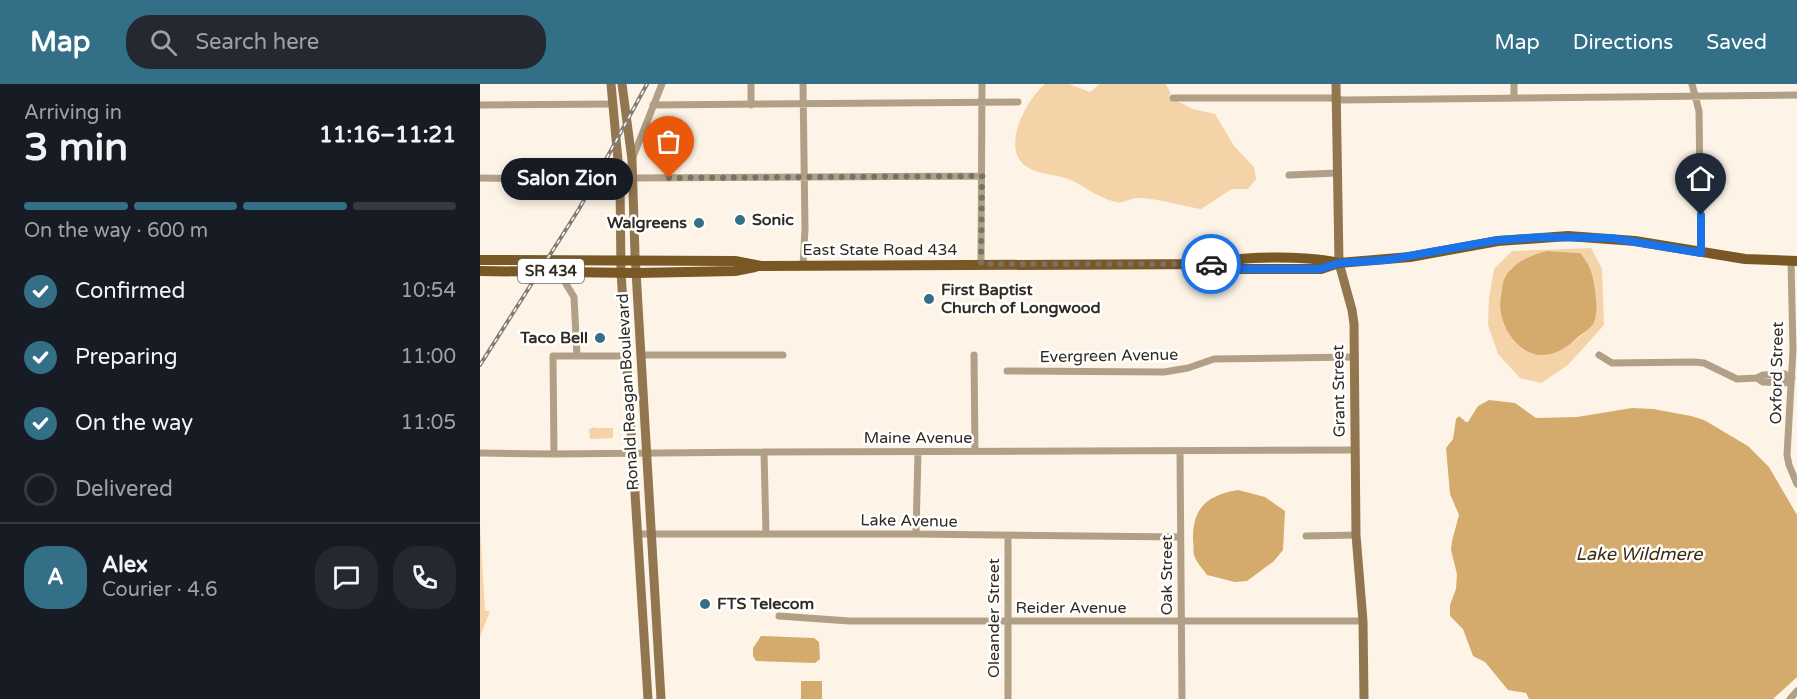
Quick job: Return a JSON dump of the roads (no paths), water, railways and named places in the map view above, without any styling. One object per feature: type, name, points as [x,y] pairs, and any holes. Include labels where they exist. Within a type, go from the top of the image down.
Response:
[{"type":"main road","name":"Ronald Reagan Boulevard","points":[[611,84],[620,182],[621,272],[648,699]]},
{"type":"main road","name":"Ronald Reagan Boulevard","points":[[622,84],[632,160],[640,355],[661,699]]},
{"type":"main road","name":"Grant Street","points":[[1336,84],[1339,263],[1352,309],[1356,535],[1363,621],[1364,699]]},
{"type":"main road","name":"SR 434","points":[[1339,263],[1386,260],[1498,240],[1545,237],[1611,238],[1745,259],[1794,261]]},
{"type":"main road","name":"East State Road 434","points":[[635,260],[735,261],[761,266],[1215,264],[1230,259],[1321,258],[1339,263]]},
{"type":"main road","name":"SR 434","points":[[480,260],[635,260]]},
{"type":"main road","name":"East State Road 434","points":[[636,273],[735,271],[761,266]]},
{"type":"main road","name":"SR 434","points":[[480,272],[636,273]]},
{"type":"main road","points":[[617,318],[618,302],[623,297]]},
{"type":"street","points":[[632,160],[662,84]]},
{"type":"street","points":[[751,84],[751,105]]},
{"type":"street","points":[[802,266],[805,176],[803,84]]},
{"type":"street","points":[[981,264],[982,84]]},
{"type":"street","points":[[1514,84],[1514,97]]},
{"type":"street","points":[[1692,84],[1699,111],[1701,253]]},
{"type":"street","points":[[1173,98],[1343,100],[1797,95]]},
{"type":"street","points":[[653,105],[1018,102]]},
{"type":"street","points":[[480,105],[613,104]]},
{"type":"street","points":[[1289,175],[1337,173]]},
{"type":"street","points":[[633,178],[982,176]]},
{"type":"street","points":[[480,178],[529,179]]},
{"type":"street","name":"Oxford Street","points":[[1794,261],[1795,350],[1790,378],[1793,435],[1789,465],[1797,484]]},
{"type":"street","points":[[565,272],[566,284],[574,297],[577,357]]},
{"type":"street","points":[[640,355],[783,355]]},
{"type":"street","points":[[974,355],[975,452]]},
{"type":"street","points":[[1599,355],[1612,363],[1704,363],[1737,379],[1785,374],[1790,378]]},
{"type":"street","points":[[554,454],[553,356],[626,356]]},
{"type":"street","name":"Evergreen Avenue","points":[[1007,371],[1164,372],[1188,368],[1214,358],[1354,357]]},
{"type":"street","name":"Maine Avenue","points":[[480,453],[1355,450]]},
{"type":"street","name":"Oak Street","points":[[1180,451],[1182,699]]},
{"type":"street","points":[[764,452],[766,534]]},
{"type":"street","points":[[916,534],[918,452]]},
{"type":"street","name":"Lake Avenue","points":[[638,534],[1180,537]]},
{"type":"street","points":[[1306,536],[1356,535]]},
{"type":"street","name":"Oleander Street","points":[[1008,536],[1008,699]]},
{"type":"street","name":"Reider Avenue","points":[[779,616],[849,621],[1363,621]]},
{"type":"street","points":[[1790,699],[1797,691]]},
{"type":"water","points":[[1547,251],[1580,253],[1592,274],[1596,310],[1591,327],[1571,344],[1542,355],[1527,351],[1510,335],[1503,320],[1500,304],[1503,282],[1511,269],[1524,259]]},
{"type":"water","name":"Lake Wildmere","points":[[1489,400],[1515,403],[1536,418],[1577,417],[1632,408],[1653,409],[1704,420],[1748,446],[1769,467],[1797,515],[1797,677],[1773,699],[1529,699],[1526,693],[1508,690],[1485,662],[1473,656],[1463,629],[1450,616],[1450,605],[1456,589],[1457,574],[1451,550],[1459,515],[1450,494],[1446,448],[1453,439],[1456,419],[1459,416],[1468,422],[1478,406]]},
{"type":"water","points":[[1238,490],[1265,497],[1285,511],[1283,550],[1274,561],[1247,581],[1235,582],[1207,575],[1195,558],[1193,530],[1195,520],[1204,505],[1218,495]]},
{"type":"water","points":[[761,636],[814,638],[819,642],[820,659],[815,663],[756,661],[753,648]]},
{"type":"water","points":[[801,681],[822,681],[822,699],[801,699]]},
{"type":"railway","points":[[480,365],[579,209],[647,84]]},
{"type":"place","name":"Salon Zion","points":[[669,178]]},
{"type":"place","name":"Sonic","points":[[740,220]]},
{"type":"place","name":"Walgreens","points":[[699,223]]},
{"type":"place","name":"First Baptist Church of Longwood","points":[[929,299]]},
{"type":"place","name":"Taco Bell","points":[[600,338]]},
{"type":"place","name":"FTS Telecom","points":[[705,604]]}]
